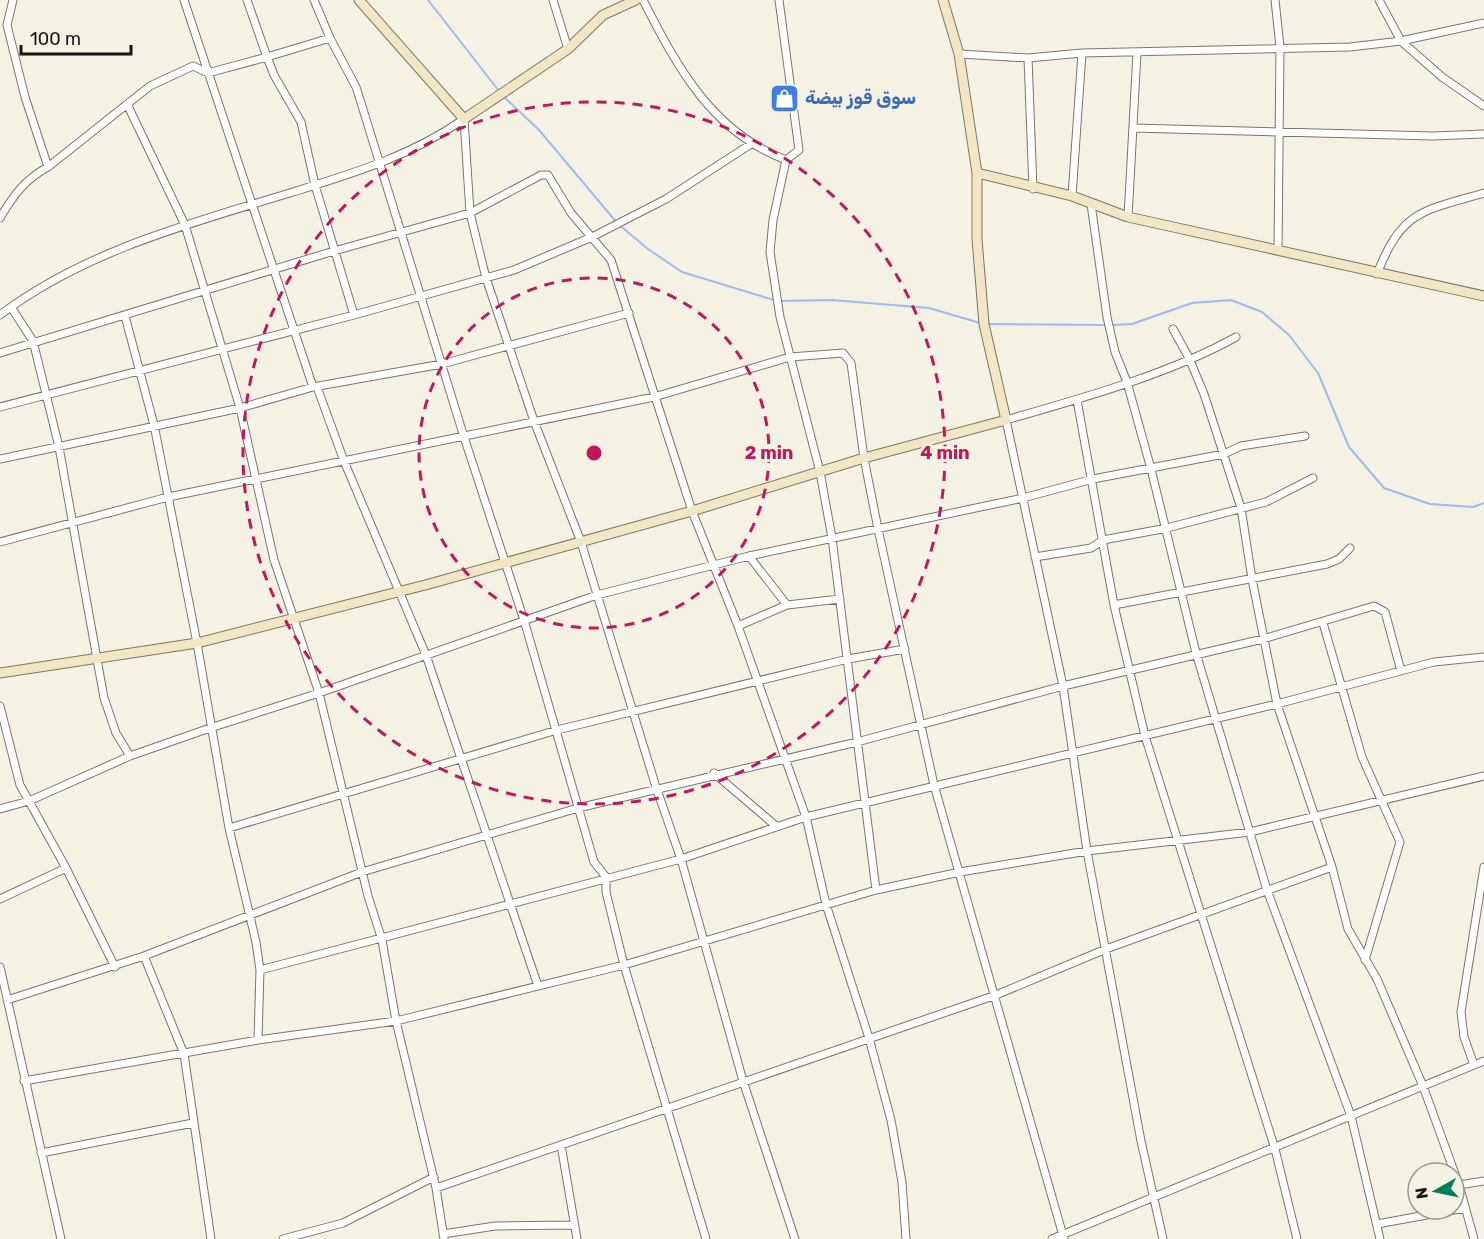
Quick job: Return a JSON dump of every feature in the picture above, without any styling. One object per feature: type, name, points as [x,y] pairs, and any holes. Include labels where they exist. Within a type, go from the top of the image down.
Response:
[{"type":"main road","points":[[359,0],[464,119],[568,49],[603,15],[636,0]]},
{"type":"main road","points":[[0,673],[197,643],[506,564],[692,512],[864,458],[1006,420],[984,324],[976,213],[976,173],[960,54],[943,0]]},
{"type":"main road","points":[[976,173],[1033,189],[1072,196],[1128,217],[1484,296]]},
{"type":"street","points":[[13,0],[7,26],[25,97],[48,166]]},
{"type":"street","points":[[184,0],[294,330],[344,461],[426,655],[484,835],[511,904],[538,986]]},
{"type":"street","points":[[247,0],[274,75],[301,122],[315,185],[354,315]]},
{"type":"street","points":[[314,0],[330,38],[356,87],[402,231],[464,437],[524,620],[594,862],[606,878],[606,892],[624,965],[706,1239]]},
{"type":"street","points":[[553,0],[568,49]]},
{"type":"street","points":[[643,0],[681,72],[716,113],[751,144],[786,160]]},
{"type":"street","points":[[779,0],[799,150],[786,160],[773,220],[770,252],[780,317],[820,472],[832,538],[876,890]]},
{"type":"street","points":[[1275,0],[1280,48],[1278,250]]},
{"type":"street","points":[[1378,0],[1401,41],[1442,77],[1484,106]]},
{"type":"street","points":[[960,54],[1028,58],[1082,53],[1350,47],[1401,41],[1484,24]]},
{"type":"street","points":[[0,218],[14,194],[33,175],[48,166],[150,86],[193,66],[208,73],[330,38]]},
{"type":"street","points":[[1072,196],[1082,53]]},
{"type":"street","points":[[1128,217],[1137,53]]},
{"type":"street","points":[[1028,58],[1033,189]]},
{"type":"street","points":[[127,104],[186,225],[240,408],[274,560],[292,619],[319,693],[362,872],[382,940],[396,1021],[434,1177],[443,1236],[495,1226],[574,1225]]},
{"type":"street","points":[[0,315],[54,281],[123,246],[381,165],[434,140],[464,119]]},
{"type":"street","points":[[464,119],[470,213],[486,278],[507,346],[581,542],[656,787],[681,859],[743,1081],[795,1239]]},
{"type":"street","points":[[1133,128],[1433,136],[1484,134]]},
{"type":"street","points":[[0,407],[354,315],[486,278],[542,259],[592,237],[666,199],[751,144]]},
{"type":"street","points":[[0,353],[33,341],[125,316],[334,251],[470,213],[541,175],[548,175],[572,213],[611,260],[692,512],[738,626],[806,817],[826,904],[869,1038],[898,1156],[906,1239]]},
{"type":"street","points":[[1377,274],[1398,230],[1407,223],[1439,206],[1484,193]]},
{"type":"street","points":[[1091,204],[1107,317],[1115,352],[1127,382],[1167,528],[1196,653],[1267,890],[1351,1116],[1380,1239]]},
{"type":"street","points":[[11,307],[33,341],[59,447],[109,716],[130,756]]},
{"type":"street","points":[[0,459],[240,408],[315,387],[442,364],[629,313]]},
{"type":"street","points":[[125,316],[154,425],[197,643],[229,828],[260,970],[258,1040]]},
{"type":"street","points":[[1173,329],[1189,358],[1204,394],[1241,508],[1263,639],[1277,704],[1332,867],[1348,929],[1377,979],[1423,1086],[1450,1161]]},
{"type":"street","points":[[1163,1239],[1152,1197],[1087,851],[1063,686],[1006,420],[1077,400],[1127,382],[1236,337]]},
{"type":"street","points":[[0,542],[168,497],[654,397],[790,357],[836,353],[848,356],[855,385],[864,458],[878,529],[934,785],[1064,1237]]},
{"type":"street","points":[[1077,400],[1114,605],[1145,736],[1275,1149],[1297,1239]]},
{"type":"street","points":[[0,808],[29,801],[130,756],[319,693],[597,595],[748,556],[1023,498],[1093,479],[1224,454],[1241,446],[1305,436]]},
{"type":"street","points":[[1035,557],[1091,548],[1103,540],[1167,528],[1266,502],[1313,478]]},
{"type":"street","points":[[1114,605],[1327,564],[1339,559],[1350,548]]},
{"type":"street","points":[[748,556],[787,605]]},
{"type":"street","points":[[738,626],[787,605],[840,599]]},
{"type":"street","points":[[7,1000],[115,967],[362,872],[484,835],[656,787],[857,741],[1063,686],[1263,639],[1323,623],[1366,608],[1381,607],[1385,612],[1401,671]]},
{"type":"street","points":[[1323,623],[1362,756],[1398,836],[1400,847],[1365,960]]},
{"type":"street","points":[[229,828],[556,730],[848,659],[905,649]]},
{"type":"street","points":[[260,970],[382,940],[681,859],[806,817],[1277,704],[1434,662],[1484,657]]},
{"type":"street","points":[[0,706],[20,785],[66,868],[115,967]]},
{"type":"street","points":[[714,773],[776,826]]},
{"type":"street","points":[[24,1081],[258,1040],[396,1021],[624,965],[876,890],[960,872],[1087,851],[1250,832],[1484,776]]},
{"type":"street","points":[[436,1188],[996,995],[1106,949],[1332,867]]},
{"type":"street","points":[[1474,1065],[1464,1036],[1461,1012],[1484,867]]},
{"type":"street","points":[[0,899],[66,868]]},
{"type":"street","points":[[144,956],[184,1054],[211,1239]]},
{"type":"street","points":[[0,968],[61,1239]]},
{"type":"street","points":[[1052,1239],[1064,1237],[1152,1197],[1275,1149],[1484,1061]]},
{"type":"street","points":[[41,1153],[194,1123]]},
{"type":"street","points":[[561,1145],[577,1239]]},
{"type":"street","points":[[283,1239],[344,1223],[434,1177]]},
{"type":"street","points":[[1466,1184],[1484,1181]]},
{"type":"street","points":[[1466,1211],[1474,1239]]},
{"type":"street","points":[[1377,1224],[1406,1219]]},
{"type":"waterway","points":[[428,0],[499,91]]},
{"type":"waterway","points":[[503,96],[539,130],[618,224],[648,249],[682,272],[777,301],[832,300],[929,308],[980,323]]},
{"type":"waterway","points":[[1112,325],[1132,324],[1192,303],[1231,300],[1262,312],[1289,335],[1318,373],[1349,447],[1384,488],[1430,504],[1473,507],[1484,503]]},
{"type":"waterway","points":[[986,324],[1106,325]]},
{"type":"place","name":"سوق قوز بيضة","points":[[784,98]]}]
